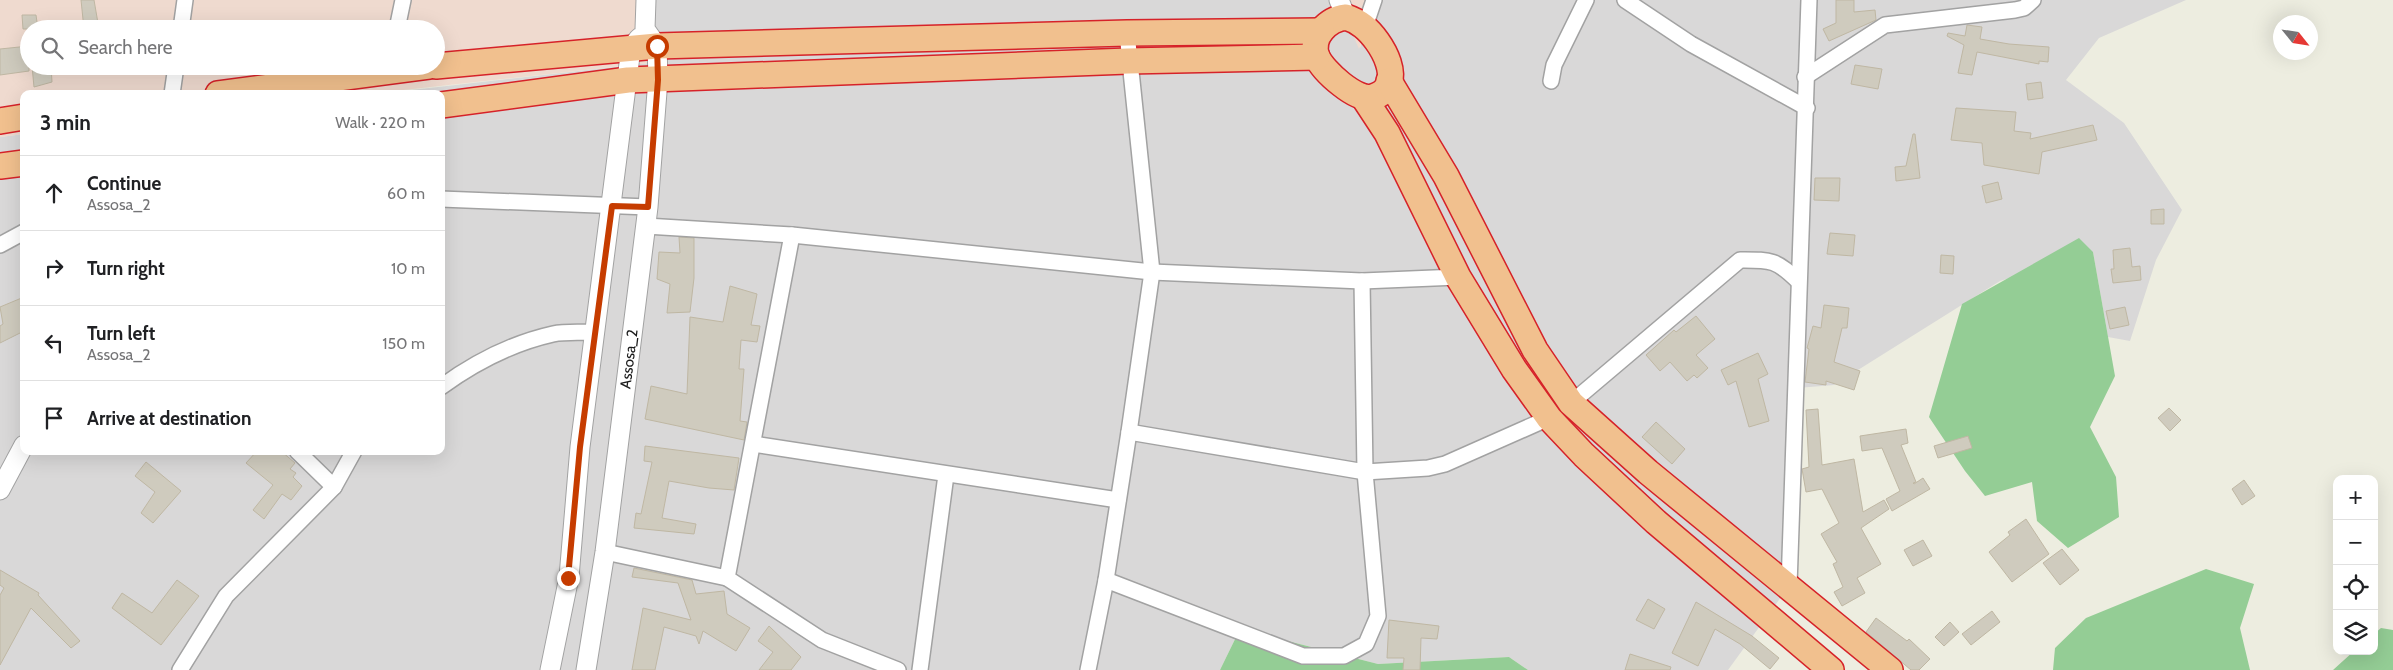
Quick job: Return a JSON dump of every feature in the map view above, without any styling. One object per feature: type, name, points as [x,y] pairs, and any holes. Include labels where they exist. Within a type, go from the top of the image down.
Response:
[{"type":"highway","points":[[1364,98],[1372,98],[1380,94],[1389,81],[1391,72],[1388,61],[1382,48],[1350,15],[1336,18],[1321,31],[1315,47],[1317,57],[1338,82],[1364,98],[1387,132],[1458,276],[1514,369],[1548,418],[1628,496],[1748,602],[1831,670]]},
{"type":"highway","points":[[445,65],[644,41],[1321,31]]},
{"type":"highway","points":[[445,104],[628,80],[1128,61],[1317,57]]},
{"type":"highway","points":[[244,90],[342,75]]},
{"type":"highway","points":[[1389,81],[1446,176],[1535,350],[1571,403],[1648,472],[1890,670]]},
{"type":"highway","points":[[0,121],[20,118]]},
{"type":"highway","points":[[0,166],[20,164]]},
{"type":"highway","points":[[1628,496],[1648,472]]},
{"type":"street","points":[[182,20],[184,0]]},
{"type":"street","points":[[399,20],[403,0]]},
{"type":"street","points":[[550,670],[568,578],[580,447],[628,80],[644,41],[646,0]]},
{"type":"street","points":[[1350,15],[1374,0]]},
{"type":"street","points":[[1551,81],[1554,65],[1586,0]]},
{"type":"street","points":[[1625,0],[1691,44],[1807,108]]},
{"type":"street","points":[[1789,586],[1798,281],[1807,108],[1806,76],[1809,0]]},
{"type":"street","points":[[1806,76],[1884,25],[2015,10],[2024,8],[2032,0]]},
{"type":"street","points":[[1088,670],[1106,580],[1130,432],[1152,272],[1128,61],[1127,33]]},
{"type":"street","name":"Assosa_2","points":[[586,670],[605,552],[648,207],[658,80],[644,41]]},
{"type":"street","points":[[173,90],[175,75]]},
{"type":"street","points":[[445,200],[648,207]]},
{"type":"street","points":[[646,226],[792,235],[1152,272],[1362,281],[1458,276]]},
{"type":"street","points":[[0,245],[20,234]]},
{"type":"street","points":[[727,578],[792,235]]},
{"type":"street","points":[[1571,403],[1740,260],[1768,260],[1783,266],[1798,281]]},
{"type":"street","points":[[1106,580],[1303,656],[1344,656],[1366,644],[1378,616],[1365,472],[1362,281]]},
{"type":"street","points":[[445,384],[468,367],[511,348],[554,334],[596,332]]},
{"type":"street","points":[[1130,432],[1365,472],[1428,468],[1445,464],[1548,418]]},
{"type":"street","points":[[753,444],[1118,500]]},
{"type":"street","points":[[0,490],[20,452]]},
{"type":"street","points":[[301,455],[334,487]]},
{"type":"street","points":[[180,670],[226,596],[334,487],[352,455]]},
{"type":"street","points":[[920,670],[946,475]]},
{"type":"street","points":[[605,552],[727,578],[822,640],[898,670]]},
{"type":"shaded area","points":[[0,0],[650,0],[649,63],[403,90],[20,90],[20,134],[0,137]]},
{"type":"shaded area","points":[[650,0],[1338,0],[1360,48],[1372,0],[2186,0],[2099,38],[2066,80],[2124,123],[2182,210],[2156,260],[2130,341],[2108,337],[2093,252],[2000,281],[1834,385],[1797,388],[1789,586],[1728,670],[1528,670],[1509,657],[1378,664],[1240,629],[1220,670],[0,670],[0,137],[20,134],[20,455],[445,455],[445,90],[412,90],[649,63]]},
{"type":"shaded area","points":[[1338,0],[1372,0],[1359,49]]},
{"type":"green space","points":[[2079,238],[2093,252],[2115,376],[2090,427],[2116,477],[2119,517],[2068,548],[2037,521],[2032,482],[1985,496],[1965,471],[1929,417],[1962,304]]},
{"type":"green space","points":[[2206,569],[2254,584],[2240,628],[2250,670],[2053,670],[2055,648],[2086,618]]},
{"type":"green space","points":[[2381,628],[2393,630],[2393,670],[2333,670],[2350,655],[2378,655],[2378,631]]},
{"type":"green space","points":[[1240,629],[1378,664],[1509,657],[1528,670],[1220,670]]},
{"type":"building","points":[[81,0],[94,0],[97,20],[83,20]]},
{"type":"building","points":[[1836,0],[1854,0],[1854,12],[1875,10],[1876,20],[1829,41],[1823,29],[1836,23]]},
{"type":"building","points":[[22,15],[36,15],[37,20],[22,20]]},
{"type":"building","points":[[1967,25],[1982,27],[1980,39],[2009,44],[2049,47],[2048,62],[2039,61],[2039,64],[1977,52],[1972,75],[1958,73],[1964,45],[1947,36],[1948,33],[1965,36]]},
{"type":"building","points":[[20,47],[20,72],[0,75],[0,49]]},
{"type":"building","points":[[1855,65],[1882,69],[1878,89],[1851,84]]},
{"type":"building","points":[[33,75],[52,75],[52,82],[34,87]]},
{"type":"building","points":[[2041,82],[2043,98],[2028,100],[2026,84]]},
{"type":"building","points":[[1956,108],[2016,112],[2014,131],[2031,133],[2030,139],[2093,125],[2097,140],[2042,152],[2039,174],[1984,165],[1982,143],[1951,140]]},
{"type":"building","points":[[1913,134],[1915,134],[1920,178],[1896,181],[1895,167],[1906,166]]},
{"type":"building","points":[[1815,178],[1840,178],[1839,201],[1814,200]]},
{"type":"building","points":[[1998,182],[2002,199],[1986,203],[1982,186]]},
{"type":"building","points":[[2164,209],[2164,224],[2151,224],[2151,210]]},
{"type":"building","points":[[1830,233],[1855,235],[1853,256],[1827,254]]},
{"type":"building","points":[[679,237],[694,238],[694,278],[690,312],[667,313],[670,284],[657,279],[659,252],[680,253]]},
{"type":"building","points":[[2130,248],[2132,267],[2140,266],[2141,280],[2113,283],[2111,269],[2114,269],[2113,250]]},
{"type":"building","points":[[1941,255],[1954,256],[1953,274],[1940,273]]},
{"type":"building","points":[[730,286],[757,294],[751,325],[760,326],[757,342],[741,340],[739,369],[744,369],[740,421],[747,422],[744,440],[645,419],[651,386],[687,394],[690,317],[723,322]]},
{"type":"building","points":[[20,299],[20,333],[0,343],[0,326],[3,324],[0,307]]},
{"type":"building","points":[[1824,305],[1849,308],[1847,328],[1842,328],[1834,362],[1860,371],[1854,390],[1826,381],[1826,385],[1805,382],[1809,349],[1807,348],[1813,326],[1821,328]]},
{"type":"building","points":[[2125,307],[2129,325],[2110,329],[2106,311]]},
{"type":"building","points":[[1696,316],[1715,339],[1696,355],[1708,368],[1697,378],[1694,375],[1687,381],[1670,362],[1660,371],[1646,355],[1674,330],[1676,332]]},
{"type":"building","points":[[1758,353],[1768,374],[1758,379],[1769,421],[1749,427],[1736,381],[1728,385],[1721,370]]},
{"type":"building","points":[[2169,408],[2181,420],[2170,431],[2158,418]]},
{"type":"building","points":[[1818,409],[1822,465],[1854,459],[1863,512],[1884,500],[1889,509],[1861,528],[1881,564],[1857,578],[1865,593],[1842,606],[1834,592],[1843,587],[1833,564],[1837,562],[1821,534],[1839,523],[1822,489],[1806,492],[1802,469],[1809,467],[1806,410]]},
{"type":"building","points":[[1656,422],[1685,449],[1672,464],[1642,437]]},
{"type":"building","points":[[1906,429],[1908,443],[1901,445],[1916,482],[1913,483],[1914,484],[1923,478],[1930,489],[1892,511],[1886,499],[1900,491],[1882,448],[1862,451],[1860,436]]},
{"type":"building","points":[[1968,436],[1972,448],[1938,458],[1934,446]]},
{"type":"building","points":[[645,446],[739,458],[734,490],[669,481],[662,518],[696,524],[694,534],[634,528],[636,513],[641,514],[652,462],[644,461]]},
{"type":"building","points":[[253,455],[286,455],[295,463],[290,469],[296,473],[293,477],[302,486],[291,500],[282,494],[264,519],[253,510],[273,485],[246,463]]},
{"type":"building","points":[[146,462],[181,491],[153,523],[141,513],[155,492],[135,476]]},
{"type":"building","points":[[2244,480],[2255,496],[2242,505],[2232,489]]},
{"type":"building","points":[[2026,519],[2049,554],[2012,582],[1989,552],[2010,535],[2008,532]]},
{"type":"building","points":[[1923,540],[1932,556],[1913,566],[1904,550]]},
{"type":"building","points":[[2062,549],[2079,570],[2060,585],[2043,563]]},
{"type":"building","points":[[634,568],[692,580],[696,594],[724,591],[727,614],[750,628],[736,651],[703,631],[699,644],[696,636],[664,627],[655,670],[632,670],[643,608],[691,620],[678,583],[632,577]]},
{"type":"building","points":[[0,570],[39,593],[38,595],[80,641],[71,648],[31,608],[0,665],[0,595],[4,588],[0,585]]},
{"type":"building","points":[[177,580],[199,596],[161,645],[112,608],[122,593],[152,613]]},
{"type":"building","points":[[1648,599],[1665,609],[1654,629],[1636,620]]},
{"type":"building","points":[[1696,602],[1752,636],[1779,658],[1770,669],[1740,644],[1715,629],[1698,666],[1672,653]]},
{"type":"building","points":[[1992,611],[2000,622],[1971,645],[1962,634]]},
{"type":"building","points":[[1876,618],[1907,641],[1909,639],[1930,659],[1919,670],[1911,670],[1866,632]]},
{"type":"building","points":[[1389,620],[1439,626],[1437,639],[1421,638],[1420,670],[1403,670],[1404,658],[1387,658]]},
{"type":"building","points":[[1950,622],[1959,632],[1944,646],[1935,637]]},
{"type":"building","points":[[769,626],[801,657],[791,670],[759,670],[773,652],[758,641]]},
{"type":"building","points":[[1630,654],[1671,667],[1670,670],[1625,670]]},
{"type":"route","points":[[568,578],[580,447],[612,206],[648,207],[658,80],[657,46]]}]
